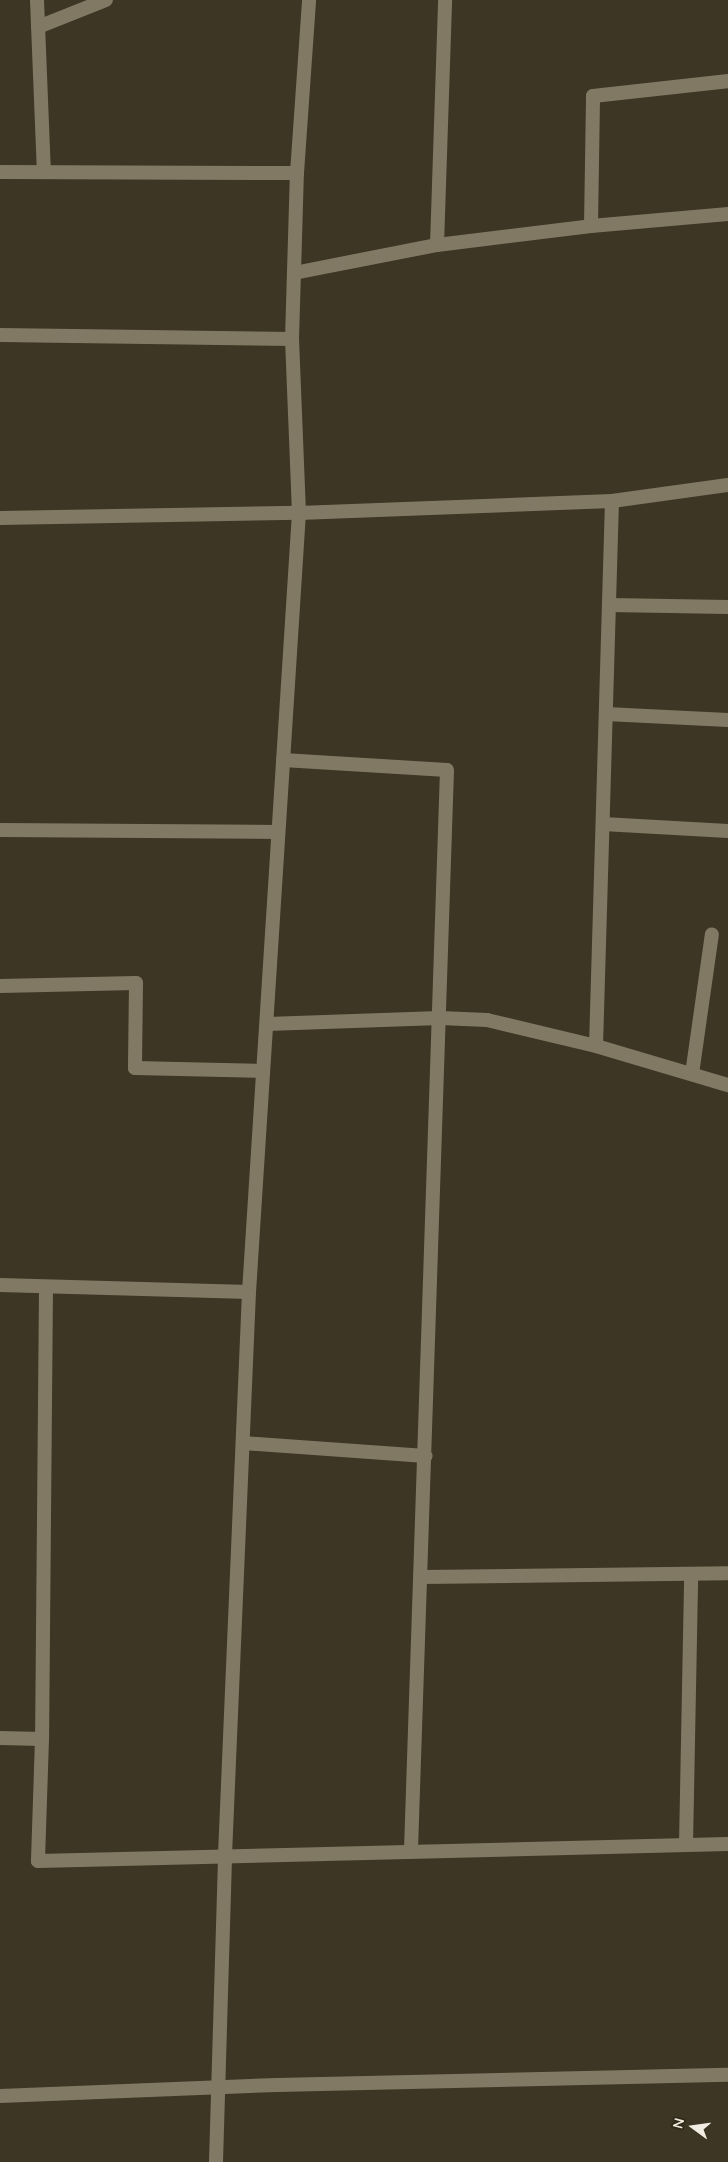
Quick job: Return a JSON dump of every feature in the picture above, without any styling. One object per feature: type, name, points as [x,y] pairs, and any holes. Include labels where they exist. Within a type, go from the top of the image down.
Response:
[{"type":"street","points":[[37,0],[44,171]]},
{"type":"street","points":[[38,27],[106,0]]},
{"type":"street","points":[[216,2162],[225,1855],[249,1292],[299,513],[292,339],[297,173],[309,0]]},
{"type":"street","points":[[437,245],[444,0]]},
{"type":"street","points":[[591,226],[593,96],[728,81]]},
{"type":"street","points":[[0,172],[297,173]]},
{"type":"street","points":[[294,272],[437,245],[591,226],[728,214]]},
{"type":"street","points":[[0,335],[292,339]]},
{"type":"street","points":[[0,518],[299,513],[612,500],[728,486]]},
{"type":"street","points":[[596,1046],[612,500]]},
{"type":"street","points":[[609,604],[728,607]]},
{"type":"street","points":[[606,714],[728,720]]},
{"type":"street","points":[[283,760],[447,770],[412,1851]]},
{"type":"street","points":[[603,824],[728,831]]},
{"type":"street","points":[[0,830],[278,832]]},
{"type":"street","points":[[692,1074],[712,934]]},
{"type":"street","points":[[0,986],[136,983],[135,1068],[263,1071]]},
{"type":"street","points":[[267,1024],[440,1018],[487,1020],[596,1046],[728,1085]]},
{"type":"street","points":[[0,1285],[46,1288],[249,1292]]},
{"type":"street","points":[[46,1288],[42,1739],[38,1861],[728,1844]]},
{"type":"street","points":[[243,1444],[426,1456]]},
{"type":"street","points":[[421,1577],[728,1573]]},
{"type":"street","points":[[686,1845],[691,1574]]},
{"type":"street","points":[[0,1738],[42,1739]]},
{"type":"street","points":[[0,2096],[219,2088],[728,2075]]}]
